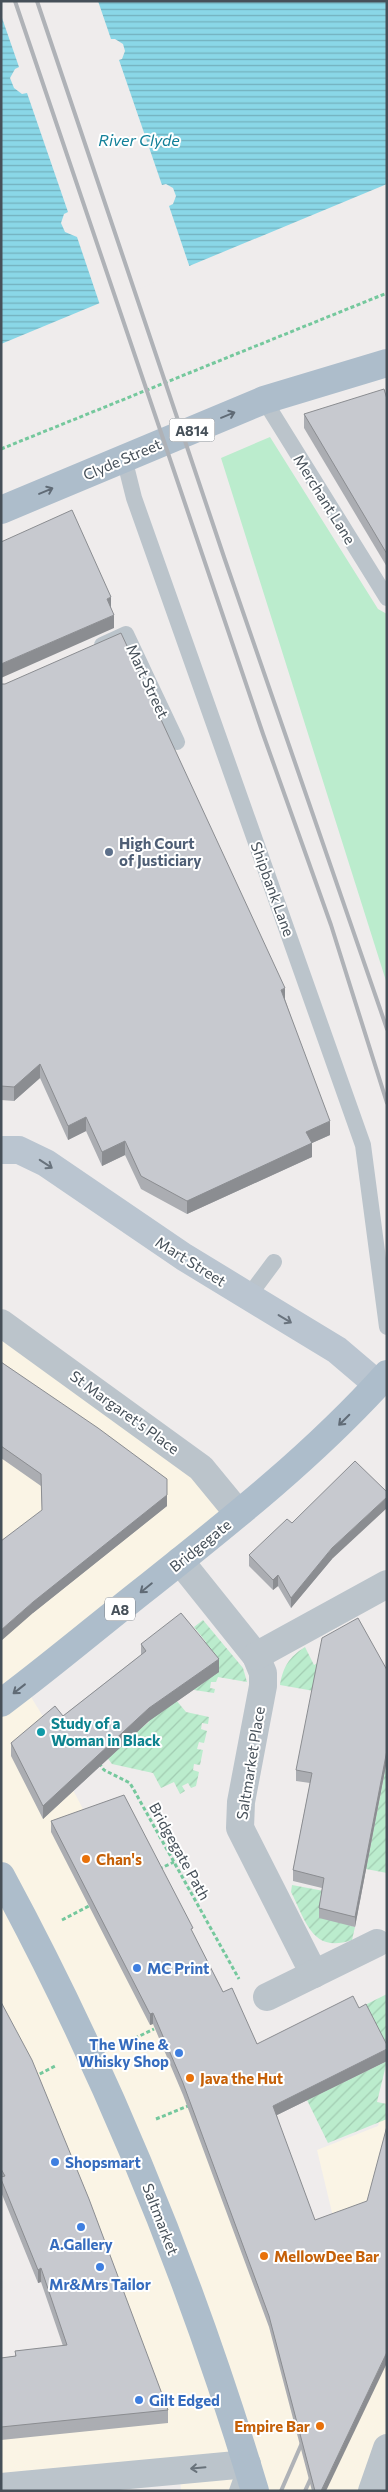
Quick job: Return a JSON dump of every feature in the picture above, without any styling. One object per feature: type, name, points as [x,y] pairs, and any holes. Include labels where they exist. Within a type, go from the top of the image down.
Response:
[{"type":"main road","name":"Clyde Street","points":[[1,510],[264,400],[387,363]]},
{"type":"main road","name":"Bridgegate","points":[[1,1703],[180,1561],[306,1457],[382,1379]]},
{"type":"main road","name":"Saltmarket","points":[[1,1876],[89,2049],[150,2188],[224,2392],[255,2491]]},
{"type":"street","name":"Mart Street","points":[[1,1150],[19,1150],[46,1163],[116,1213],[382,1379]]},
{"type":"street","name":"St Margaret's Place","points":[[1,1323],[201,1468],[238,1514]]},
{"type":"street","name":"Saltmarket Place","points":[[180,1561],[256,1656],[262,1668],[263,1686],[241,1802],[240,1828],[314,1974]]},
{"type":"street","points":[[256,1656],[387,1584]]},
{"type":"street","points":[[266,1997],[377,1943]]},
{"type":"street","points":[[372,2491],[387,2448]]},
{"type":"street","points":[[1,2487],[247,2464]]},
{"type":"lane","name":"Merchant Lane","points":[[264,400],[387,598]]},
{"type":"lane","name":"Shipbank Lane","points":[[124,458],[134,498],[364,1145],[387,1328]]},
{"type":"lane","name":"Mart Street","points":[[90,650],[126,634],[177,742]]},
{"type":"lane","points":[[248,1297],[274,1262]]},
{"type":"lane","points":[[237,2491],[247,2464]]},
{"type":"path","points":[[1,449],[387,293]]},
{"type":"path","name":"Bridgegate Path","points":[[95,1758],[104,1770],[130,1783],[240,1980]]},
{"type":"path","points":[[152,1873],[174,1862]]},
{"type":"shaded area","points":[[1,1324],[238,1513],[23,1684],[68,1757],[60,1765],[84,1811],[303,2306],[341,2250],[317,2150],[378,2126],[387,2095],[387,2491],[181,2491],[180,2470],[1,2484],[1,2400],[116,2387],[1,2100]]},
{"type":"green space","points":[[270,437],[378,609],[387,614],[387,984],[221,458]]},
{"type":"green space","points":[[203,1620],[243,1668],[247,1682],[218,1677],[216,1682],[211,1682],[210,1688],[215,1689],[214,1693],[194,1690],[181,1675],[199,1647],[206,1642],[194,1627]]},
{"type":"green space","points":[[305,1647],[314,1665],[330,1656],[314,1691],[280,1685],[288,1663]]},
{"type":"green space","points":[[176,1700],[186,1712],[209,1717],[208,1724],[202,1723],[201,1729],[207,1731],[204,1743],[199,1742],[197,1749],[203,1750],[200,1765],[194,1764],[193,1770],[199,1772],[196,1786],[191,1788],[188,1783],[182,1786],[185,1791],[180,1794],[174,1782],[161,1788],[153,1773],[112,1764],[106,1756],[149,1722],[144,1715]]},
{"type":"green space","points":[[387,1761],[387,1873],[366,1869]]},
{"type":"green space","points":[[292,1885],[324,1891],[349,1919],[348,1925],[355,1927],[352,1940],[339,1943],[319,1939],[306,1924],[301,1914],[291,1892]]},
{"type":"green space","points":[[387,1994],[387,2057],[355,2010]]},
{"type":"green space","points":[[387,2061],[377,2102],[387,2104],[387,2119],[328,2143],[307,2100]]},
{"type":"water","name":"River Clyde","points":[[1,1],[387,1],[387,184],[1,344]]},
{"type":"pier","points":[[1,1],[98,1],[111,39],[115,39],[123,44],[125,51],[122,59],[119,60],[162,185],[166,184],[173,188],[176,196],[173,204],[169,206],[190,268],[100,305],[77,237],[65,232],[61,223],[64,214],[68,212],[27,93],[22,94],[14,88],[10,78],[15,69],[19,67],[1,15]]},
{"type":"building","points":[[384,389],[387,399],[387,554],[304,414]]},
{"type":"building","points":[[72,510],[111,597],[107,599],[114,615],[1,664],[1,542]]},
{"type":"building","name":"High Court of Justiciary","points":[[121,633],[285,988],[281,990],[330,1121],[306,1132],[312,1143],[187,1201],[141,1176],[125,1141],[102,1152],[86,1117],[68,1126],[40,1064],[14,1087],[1,1086],[1,684],[5,684]]},
{"type":"building","points":[[1,1362],[98,1428],[167,1479],[167,1495],[33,1602],[1,1630],[1,1541],[42,1510],[41,1474],[1,1446]]},
{"type":"building","points":[[355,1461],[387,1492],[387,1497],[332,1548],[291,1598],[278,1575],[273,1580],[249,1555],[287,1519],[292,1523]]},
{"type":"building","points":[[181,1613],[219,1659],[149,1708],[43,1806],[11,1743],[55,1706],[63,1716],[146,1651],[141,1644]]},
{"type":"building","points":[[358,1618],[387,1670],[387,1750],[355,1917],[319,1908],[324,1878],[293,1870],[312,1773],[296,1770],[322,1638]]},
{"type":"building","points":[[124,1795],[193,1928],[191,1929],[223,1992],[232,1988],[257,2044],[353,1996],[359,2008],[366,2004],[387,2045],[387,2049],[273,2106],[315,2220],[367,2201],[387,2126],[387,2352],[321,2491],[315,2491],[269,2316],[183,2083],[153,2013],[150,2014],[51,1821]]},
{"type":"building","points":[[1,2002],[32,2060],[89,2199],[168,2410],[1,2427],[1,2358],[16,2356],[15,2351],[67,2345],[41,2268],[38,2270],[1,2179],[1,2177],[5,2176],[1,2169]]},
{"type":"railway","points":[[15,1],[263,734],[331,925],[387,1103]]},
{"type":"railway","points":[[37,1],[224,557],[387,1029]]},
{"type":"railway","points":[[281,2491],[305,2436]]},
{"type":"railway","points":[[305,2491],[315,2469]]},
{"type":"place","name":"High Court of Justiciary","points":[[109,852]]},
{"type":"place","name":"Study of a Woman in Black","points":[[41,1732]]},
{"type":"place","name":"Chan's","points":[[86,1859]]},
{"type":"place","name":"MC Print","points":[[137,1968]]},
{"type":"place","name":"The Wine & Whisky Shop","points":[[179,2053]]},
{"type":"place","name":"Java the Hut","points":[[190,2078]]},
{"type":"place","name":"Shopsmart","points":[[55,2162]]},
{"type":"place","name":"A.Gallery","points":[[81,2227]]},
{"type":"place","name":"MellowDee Bar","points":[[264,2256]]},
{"type":"place","name":"Mr&Mrs Tailor","points":[[100,2267]]},
{"type":"place","name":"Gilt Edged","points":[[139,2400]]},
{"type":"place","name":"Empire Bar","points":[[320,2426]]}]
